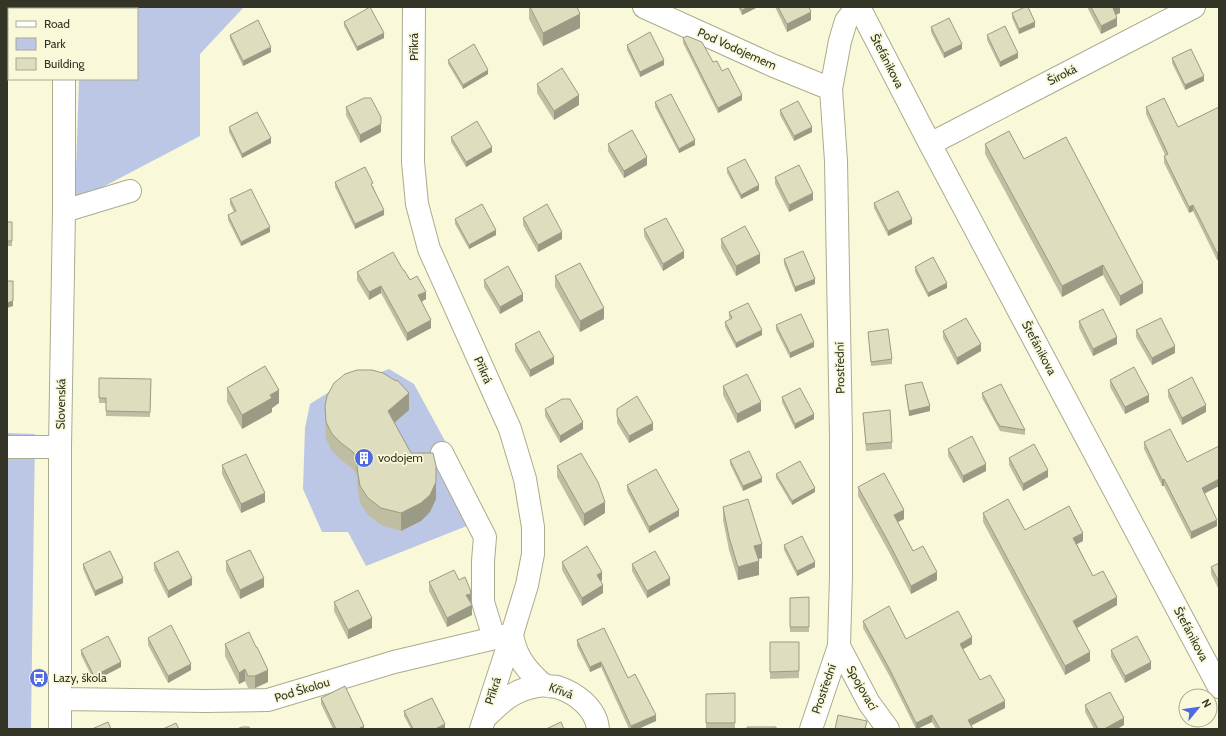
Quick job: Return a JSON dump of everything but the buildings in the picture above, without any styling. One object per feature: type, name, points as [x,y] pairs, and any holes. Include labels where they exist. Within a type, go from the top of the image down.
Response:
[{"type":"street","name":"Příkrá","points":[[414,7],[413,162],[417,204],[429,248],[510,429],[525,479],[533,527],[533,554],[527,585],[503,636],[482,725]]},
{"type":"street","name":"Pod Vodojemem","points":[[644,7],[774,66],[832,90]]},
{"type":"street","name":"Prostřední","points":[[811,729],[839,646],[841,445],[836,161],[832,90],[842,34],[846,21],[858,7]]},
{"type":"street","name":"Štefánikova","points":[[858,7],[1219,687]]},
{"type":"street","name":"Široká","points":[[930,144],[1194,7]]},
{"type":"street","name":"Slovenská","points":[[60,729],[60,448],[64,211],[64,80]]},
{"type":"street","points":[[64,211],[130,191]]},
{"type":"street","points":[[7,447],[60,448]]},
{"type":"street","name":"Křivá","points":[[442,453],[485,537],[483,561],[483,602],[503,636],[514,646],[520,658],[532,674],[544,685],[566,691],[581,699],[591,710],[597,722],[598,729]]},
{"type":"street","name":"Pod Školou","points":[[61,699],[206,701],[268,700],[394,662],[503,636]]},
{"type":"street","name":"Spojovací","points":[[839,646],[869,703],[888,729]]},
{"type":"street","points":[[482,725],[499,704],[512,694],[530,687],[544,685]]},
{"type":"green space","points":[[244,7],[200,54],[200,136],[75,200],[79,80],[138,80],[138,8],[82,8]]},
{"type":"green space","points":[[389,369],[414,384],[487,518],[366,566],[348,532],[322,532],[303,489],[305,428],[310,404],[329,392]]},
{"type":"green space","points":[[7,433],[35,434],[31,729],[7,729]]},
{"type":"place","name":"vodojem","points":[[364,458]]},
{"type":"place","name":"Lazy, škola","points":[[39,678]]}]
